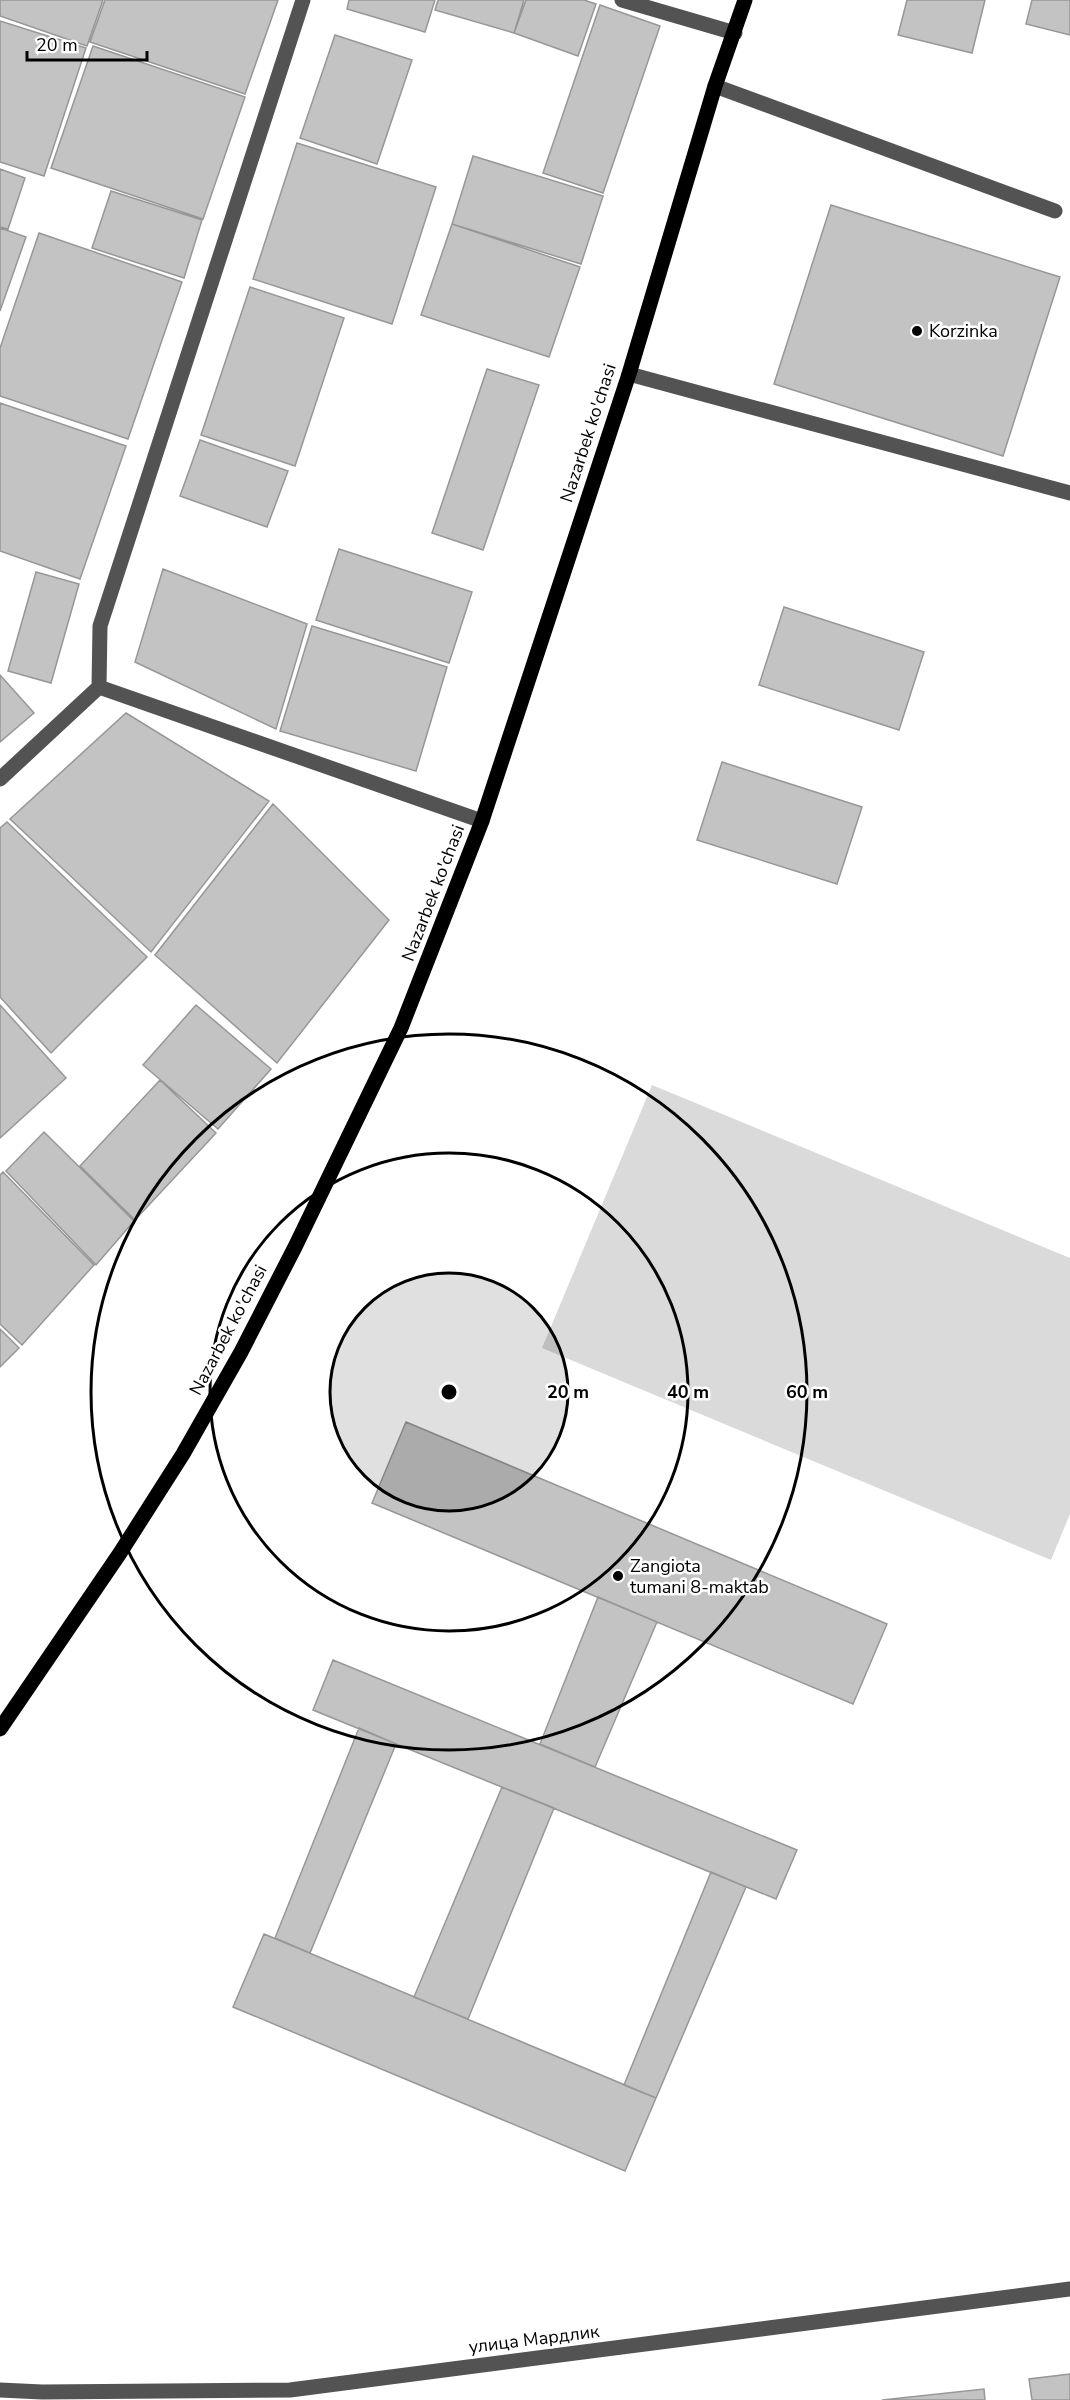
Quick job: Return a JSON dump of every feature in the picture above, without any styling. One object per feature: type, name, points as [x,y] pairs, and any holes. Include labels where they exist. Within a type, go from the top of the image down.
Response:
[{"type":"main road","name":"Nazarbek ko'chasi","points":[[0,1729],[120,1553],[183,1454],[241,1352],[300,1237],[401,1028],[482,821],[628,374],[715,86],[745,0]]},
{"type":"street","points":[[0,779],[99,687],[100,626],[303,0]]},
{"type":"street","points":[[622,0],[735,33]]},
{"type":"street","points":[[715,86],[1055,211]]},
{"type":"street","points":[[628,374],[1070,494]]},
{"type":"street","points":[[99,687],[482,821]]},
{"type":"street","name":"улица Мардлик","points":[[0,2390],[42,2396],[290,2390],[329,2392],[1070,2289]]},
{"type":"shaded area","points":[[652,1085],[1070,1258],[1070,1514],[1051,1560],[542,1348]]},
{"type":"building","points":[[0,0],[103,0],[87,46],[0,16]]},
{"type":"building","points":[[105,0],[278,0],[245,94],[90,42]]},
{"type":"building","points":[[349,0],[435,0],[425,32],[347,9]]},
{"type":"building","points":[[438,0],[524,0],[514,33],[435,10]]},
{"type":"building","points":[[526,0],[584,0],[596,4],[578,56],[514,33]]},
{"type":"building","points":[[907,0],[985,0],[972,53],[898,35]]},
{"type":"building","points":[[1032,0],[1070,0],[1070,35],[1026,24]]},
{"type":"building","points":[[600,5],[660,26],[603,193],[543,173]]},
{"type":"building","points":[[0,21],[86,48],[44,176],[0,162]]},
{"type":"building","points":[[335,35],[412,60],[377,164],[300,138]]},
{"type":"building","points":[[93,46],[245,97],[203,219],[51,168]]},
{"type":"building","points":[[297,143],[436,187],[392,324],[253,279]]},
{"type":"building","points":[[473,156],[603,196],[581,264],[452,224]]},
{"type":"building","points":[[0,169],[25,178],[8,229],[0,227]]},
{"type":"building","points":[[111,191],[202,220],[184,278],[92,248]]},
{"type":"building","name":"Korzinka","points":[[831,205],[1060,277],[1003,456],[774,384]]},
{"type":"building","points":[[452,224],[580,267],[549,357],[421,315]]},
{"type":"building","points":[[0,228],[26,237],[0,311]]},
{"type":"building","points":[[39,233],[182,282],[128,439],[0,396],[0,348]]},
{"type":"building","points":[[250,287],[344,318],[295,466],[201,435]]},
{"type":"building","points":[[487,369],[539,385],[483,550],[432,533]]},
{"type":"building","points":[[0,403],[126,446],[80,579],[0,551]]},
{"type":"building","points":[[200,440],[288,471],[267,527],[180,496]]},
{"type":"building","points":[[339,549],[472,592],[449,663],[316,620]]},
{"type":"building","points":[[163,569],[307,624],[276,729],[135,662]]},
{"type":"building","points":[[36,572],[79,584],[51,683],[8,671]]},
{"type":"building","points":[[784,607],[924,652],[899,730],[759,685]]},
{"type":"building","points":[[312,626],[447,667],[416,771],[280,731]]},
{"type":"building","points":[[0,675],[34,713],[0,742]]},
{"type":"building","points":[[126,713],[269,801],[151,952],[10,819]]},
{"type":"building","points":[[722,762],[862,807],[837,884],[697,840]]},
{"type":"building","points":[[273,804],[389,920],[277,1063],[155,955]]},
{"type":"building","points":[[7,822],[147,957],[51,1053],[0,997],[0,828]]},
{"type":"building","points":[[0,1005],[66,1078],[0,1138]]},
{"type":"building","points":[[196,1005],[271,1069],[218,1129],[143,1065]]},
{"type":"building","points":[[160,1080],[216,1133],[135,1220],[80,1166]]},
{"type":"building","points":[[44,1132],[134,1221],[96,1265],[6,1171]]},
{"type":"building","points":[[3,1172],[94,1265],[22,1345],[0,1324],[0,1175]]},
{"type":"building","points":[[0,1329],[19,1348],[0,1367]]},
{"type":"building","points":[[406,1422],[887,1624],[853,1704],[372,1503]]},
{"type":"building","points":[[598,1597],[657,1622],[595,1767],[540,1744]]},
{"type":"building","points":[[333,1660],[797,1850],[776,1899],[313,1710]]},
{"type":"building","points":[[359,1728],[396,1744],[310,1953],[275,1938]]},
{"type":"building","points":[[502,1787],[554,1808],[468,2019],[414,1997]]},
{"type":"building","points":[[711,1872],[746,1887],[656,2098],[624,2085]]},
{"type":"building","points":[[264,1934],[656,2098],[625,2171],[233,2007]]},
{"type":"building","points":[[1070,2374],[1070,2400],[1032,2400],[1029,2379]]},
{"type":"building","points":[[984,2389],[985,2400],[882,2400]]},
{"type":"place","name":"Korzinka","points":[[917,331]]},
{"type":"place","name":"Zangiota tumani 8-maktab","points":[[618,1576]]}]
